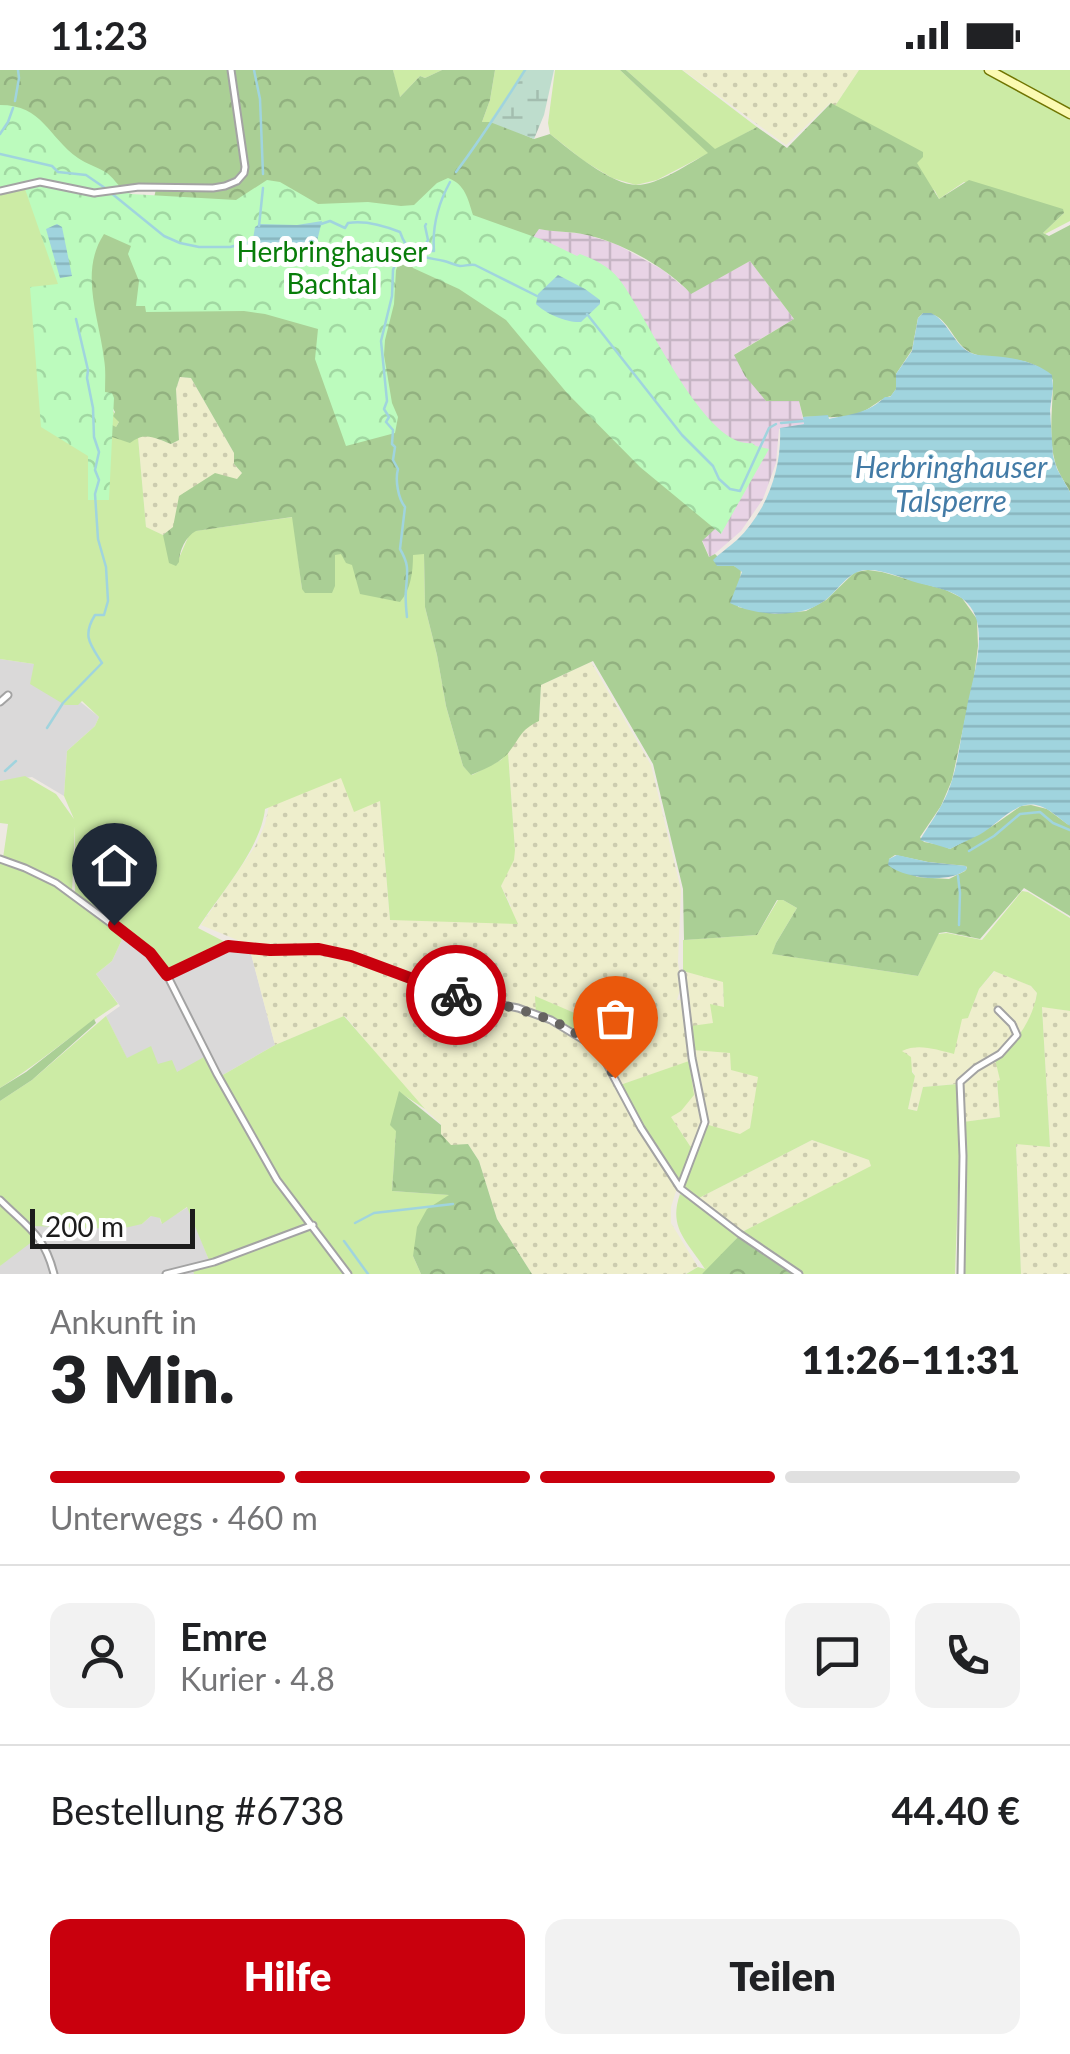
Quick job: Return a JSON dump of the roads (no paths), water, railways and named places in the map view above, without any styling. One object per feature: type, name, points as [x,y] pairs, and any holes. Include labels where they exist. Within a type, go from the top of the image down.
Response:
[{"type":"main road","points":[[989,70],[1070,114]]},
{"type":"street","points":[[0,191],[40,182],[82,192],[138,186],[213,188],[233,184],[244,173],[245,158],[231,70]]},
{"type":"street","points":[[0,702],[8,696]]},
{"type":"street","points":[[0,858],[64,889],[154,958],[167,975],[269,1167],[348,1274]]},
{"type":"street","points":[[167,975],[228,946],[324,950],[351,956],[453,995],[542,1016],[602,1054],[641,1128],[680,1188],[799,1274]]},
{"type":"street","points":[[680,1188],[705,1122],[692,1058],[682,974]]},
{"type":"street","points":[[961,1274],[960,1082],[993,1060],[1017,1034],[998,1010]]},
{"type":"street","points":[[0,1200],[39,1237],[54,1274]]},
{"type":"street","points":[[166,1274],[231,1256],[313,1225]]},
{"type":"water","points":[[322,221],[314,253],[264,252],[252,245],[255,227],[260,224]]},
{"type":"water","points":[[57,224],[62,227],[72,276],[60,278],[46,229]]},
{"type":"water","points":[[558,275],[600,300],[581,322],[557,317],[536,304],[538,294]]},
{"type":"water","name":"Herbringhauser Talsperre","points":[[931,313],[969,352],[1024,361],[1052,375],[1053,456],[1070,492],[1070,826],[1045,808],[1028,805],[1013,810],[979,835],[950,849],[920,840],[944,800],[956,764],[978,650],[978,626],[971,607],[943,589],[866,570],[851,576],[820,604],[808,609],[781,614],[754,611],[730,603],[742,572],[734,566],[717,566],[713,560],[748,529],[764,503],[775,474],[780,428],[804,424],[803,417],[828,415],[829,419],[859,412],[890,397],[896,389],[896,374],[912,351],[918,318]]},
{"type":"water","points":[[897,855],[967,869],[950,877],[916,876],[888,865],[889,859]]},
{"type":"waterway","points":[[15,101],[18,70]]},
{"type":"waterway","points":[[254,70],[260,99],[263,174]]},
{"type":"waterway","points":[[456,172],[525,70]]},
{"type":"waterway","points":[[0,134],[13,108]]},
{"type":"waterway","points":[[0,154],[52,166],[58,172],[86,175],[164,236],[180,243],[230,247],[255,241]]},
{"type":"waterway","points":[[416,254],[434,251],[437,216],[450,182]]},
{"type":"waterway","points":[[259,226],[263,188]]},
{"type":"waterway","points":[[321,224],[330,221],[345,228],[348,223],[361,222],[388,228],[400,232],[407,247],[417,254],[460,266],[475,265],[537,296]]},
{"type":"waterway","points":[[423,249],[428,240],[426,224]]},
{"type":"waterway","points":[[406,249],[393,270],[392,296],[381,341],[387,401],[384,409],[389,417],[386,422],[393,430],[393,460],[405,507],[400,549],[407,569],[407,617]]},
{"type":"waterway","points":[[587,314],[682,435],[730,489],[740,491],[769,428],[776,424]]},
{"type":"waterway","points":[[47,728],[63,703],[102,663],[88,634],[95,615],[104,615],[108,601],[95,494],[99,452],[88,370],[76,319]]},
{"type":"waterway","points":[[781,423],[804,421]]},
{"type":"waterway","points":[[5,771],[16,761]]},
{"type":"waterway","points":[[969,851],[1020,814],[1040,812],[1070,830]]},
{"type":"waterway","points":[[958,876],[959,925]]},
{"type":"waterway","points":[[355,1223],[374,1213],[453,1204]]},
{"type":"waterway","points":[[344,1241],[368,1274]]},
{"type":"park label","name":"Herbringhauser Bachtal","points":[[332,267]]}]
